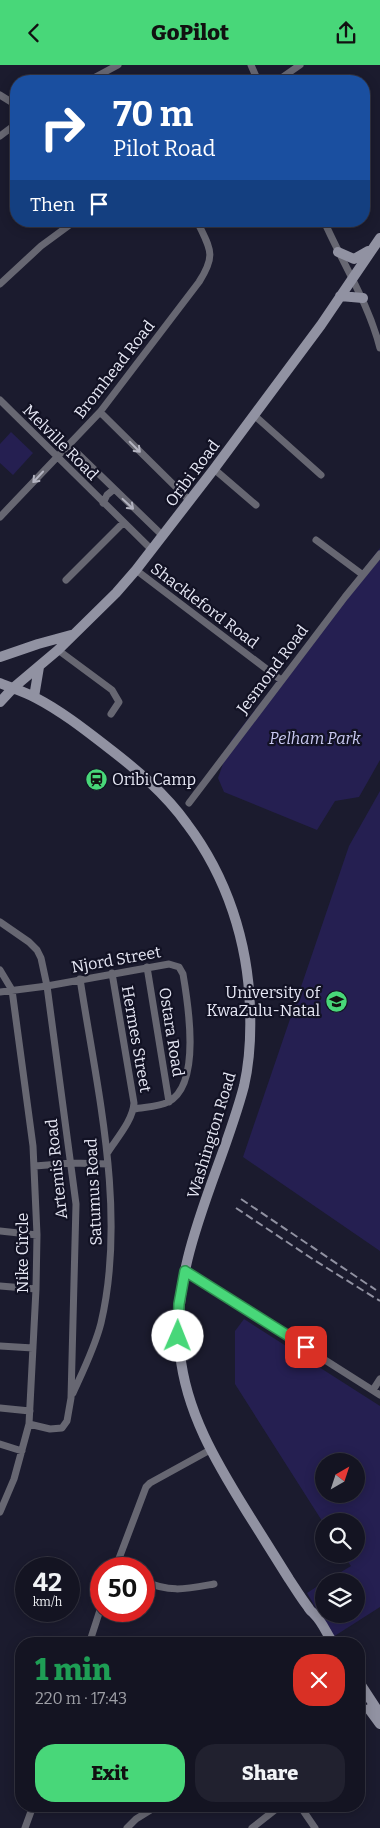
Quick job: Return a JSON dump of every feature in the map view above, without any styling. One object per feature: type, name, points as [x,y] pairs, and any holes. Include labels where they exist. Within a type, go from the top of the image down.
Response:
[{"type":"main road","name":"Oribi Road","points":[[0,702],[13,688],[58,650],[116,593],[136,570],[190,501],[321,325],[380,238]]},
{"type":"main road","points":[[338,252],[354,259],[373,248]]},
{"type":"main road","points":[[340,296],[363,298]]},
{"type":"main road","points":[[0,657],[73,635]]},
{"type":"main road","points":[[38,644],[50,657]]},
{"type":"main road","points":[[34,697],[39,667]]},
{"type":"main road","name":"Washington Road","points":[[0,683],[34,697],[70,719],[124,759],[154,786],[188,825],[213,867],[227,897],[246,961],[250,996],[248,1066],[240,1099],[185,1271],[178,1321],[182,1371],[190,1403],[210,1450],[309,1609],[317,1617],[324,1637]]},
{"type":"main road","points":[[365,1691],[380,1713]]},
{"type":"main road","points":[[365,1702],[380,1725]]},
{"type":"street","points":[[99,75],[118,65]]},
{"type":"street","points":[[286,75],[300,65]]},
{"type":"street","points":[[0,137],[10,129]]},
{"type":"street","points":[[0,284],[41,246],[67,227]]},
{"type":"street","name":"Bromhead Road","points":[[0,517],[100,412],[205,272],[211,259],[211,253],[200,227]]},
{"type":"street","points":[[327,227],[363,298],[380,348]]},
{"type":"street","name":"Melville Road","points":[[0,400],[152,550]]},
{"type":"street","points":[[100,412],[190,501]]},
{"type":"street","points":[[254,415],[321,475]]},
{"type":"street","name":"Melville Road","points":[[69,445],[163,536]]},
{"type":"street","points":[[214,469],[256,505]]},
{"type":"street","name":"Melville Road","points":[[103,503],[107,495],[114,490]]},
{"type":"street","points":[[66,580],[123,523]]},
{"type":"street","points":[[316,540],[362,575]]},
{"type":"street","name":"Jesmond Road","points":[[188,803],[380,554]]},
{"type":"street","name":"Shackleford Road","points":[[136,570],[281,680]]},
{"type":"street","points":[[58,650],[116,695],[119,702],[111,714]]},
{"type":"street","name":"Artemis Road","points":[[0,922],[29,942],[37,950],[41,958],[47,986],[76,1204],[71,1398],[67,1421],[62,1428],[50,1429],[29,1424]]},
{"type":"street","name":"Njord Street","points":[[0,992],[47,986],[147,967],[169,964],[180,967],[183,973],[189,1009],[188,1072],[182,1087],[170,1102]]},
{"type":"street","name":"Ostara Road","points":[[147,967],[170,1102]]},
{"type":"street","points":[[0,970],[12,990]]},
{"type":"street","name":"Hermes Street","points":[[112,973],[134,1096],[134,1109]]},
{"type":"street","name":"Satumus Road","points":[[71,1398],[101,1324],[108,1286],[110,1218],[108,1152],[80,979]]},
{"type":"street","name":"Nike Circle","points":[[0,1512],[14,1479],[29,1424],[36,1289],[35,1166],[12,990]]},
{"type":"street","points":[[108,1152],[134,1109],[170,1102]]},
{"type":"street","points":[[35,1166],[72,1163],[108,1164]]},
{"type":"street","points":[[0,1231],[37,1235]]},
{"type":"street","points":[[185,1271],[380,1395]]},
{"type":"street","points":[[0,1286],[36,1289]]},
{"type":"street","points":[[0,1346],[33,1348]]},
{"type":"street","points":[[373,1390],[380,1379]]},
{"type":"street","points":[[0,1408],[30,1411]]},
{"type":"street","points":[[0,1444],[22,1451]]},
{"type":"street","points":[[120,1557],[146,1487],[210,1450]]},
{"type":"street","points":[[155,1585],[176,1590],[214,1584]]},
{"type":"street","points":[[91,1637],[96,1622]]},
{"type":"street","points":[[25,1828],[31,1812]]},
{"type":"street","points":[[127,1828],[147,1812]]},
{"type":"street","points":[[252,1828],[272,1812]]},
{"type":"street","points":[[304,1812],[315,1828]]},
{"type":"green space","points":[[11,432],[33,453],[13,475],[0,463],[0,444]]},
{"type":"green space","name":"Pelham Park","points":[[380,548],[380,760],[359,797],[335,801],[317,830],[224,792],[218,778],[231,741]]},
{"type":"green space","name":"University of KwaZulu-Natal","points":[[380,791],[380,1251],[243,1157],[349,846]]},
{"type":"green space","points":[[244,1319],[380,1406],[380,1607],[365,1617],[365,1573],[339,1573],[351,1566],[349,1563],[365,1563],[365,1513],[317,1513],[235,1384],[235,1331]]},
{"type":"green space","points":[[315,1588],[315,1607],[307,1593]]},
{"type":"green space","points":[[325,1623],[355,1623],[333,1637]]},
{"type":"railway","points":[[241,1199],[376,1290]]},
{"type":"railway","points":[[236,1208],[380,1301]]},
{"type":"place","name":"Oribi Camp","points":[[96,779]]},
{"type":"place","name":"University of KwaZulu-Natal","points":[[336,1001]]},
{"type":"route","points":[[178,1336],[179,1304],[185,1271],[306,1347]]}]
